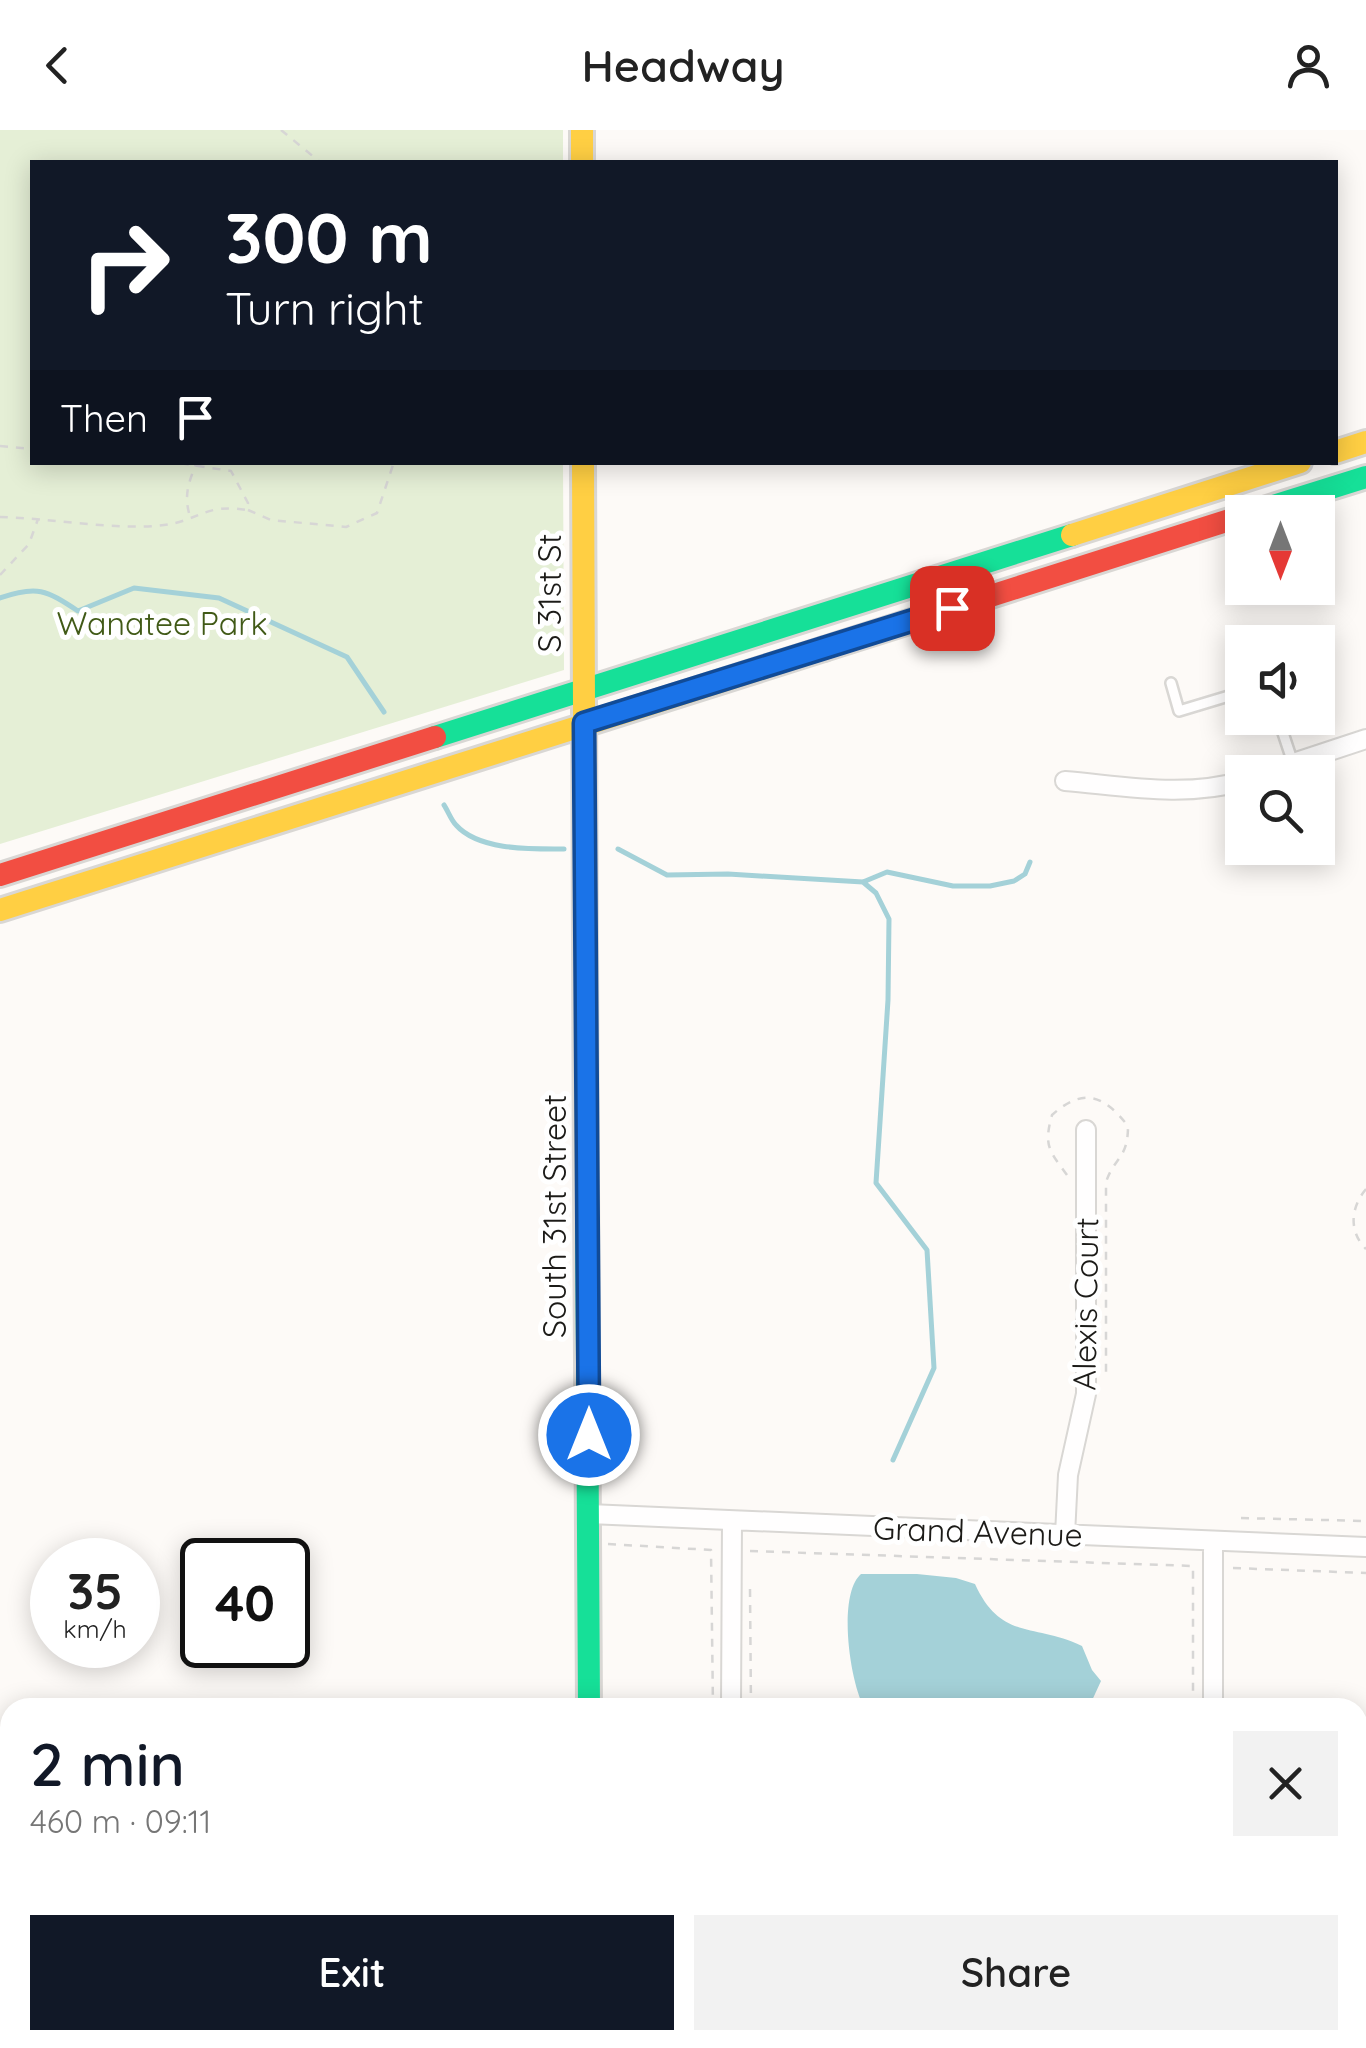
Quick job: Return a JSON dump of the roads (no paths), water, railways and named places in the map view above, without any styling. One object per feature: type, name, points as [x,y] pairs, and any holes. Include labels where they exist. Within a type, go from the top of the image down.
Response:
[{"type":"main road","points":[[582,130],[582,160]]},
{"type":"main road","points":[[1338,451],[1366,442]]},
{"type":"main road","name":"S 31st St","points":[[582,465],[584,723]]},
{"type":"main road","points":[[0,875],[1290,465]]},
{"type":"main road","points":[[1308,495],[1366,477]]},
{"type":"main road","points":[[0,910],[1225,521]]},
{"type":"main road","name":"South 31st Street","points":[[584,723],[589,1698]]},
{"type":"street","points":[[1316,755],[1366,738]]},
{"type":"street","points":[[1065,781],[1170,790],[1205,790],[1225,785]]},
{"type":"street","name":"Alexis Court","points":[[1065,1535],[1068,1475],[1086,1394],[1086,1130]]},
{"type":"street","name":"Grand Avenue","points":[[589,1514],[1366,1547]]},
{"type":"street","points":[[730,1698],[732,1522]]},
{"type":"street","points":[[1213,1542],[1214,1698]]},
{"type":"lane","points":[[1171,683],[1180,711],[1225,697]]},
{"type":"water","points":[[861,1574],[917,1574],[975,1584],[996,1615],[1008,1623],[1082,1646],[1101,1681],[1093,1698],[860,1698],[848,1639],[849,1600]]},
{"type":"waterway","points":[[0,598],[41,592],[78,611],[134,588],[219,598],[347,657],[384,712]]},
{"type":"waterway","points":[[444,805],[456,825],[478,840],[507,847],[564,849]]},
{"type":"waterway","points":[[618,849],[667,875],[728,874],[863,882],[887,872],[953,886],[990,886],[1014,881],[1025,874],[1030,862]]},
{"type":"waterway","points":[[863,882],[876,893],[889,919],[876,1183],[927,1250],[934,1368],[893,1460]]},
{"type":"park label","name":"Wanatee Park","points":[[162,624]]}]
